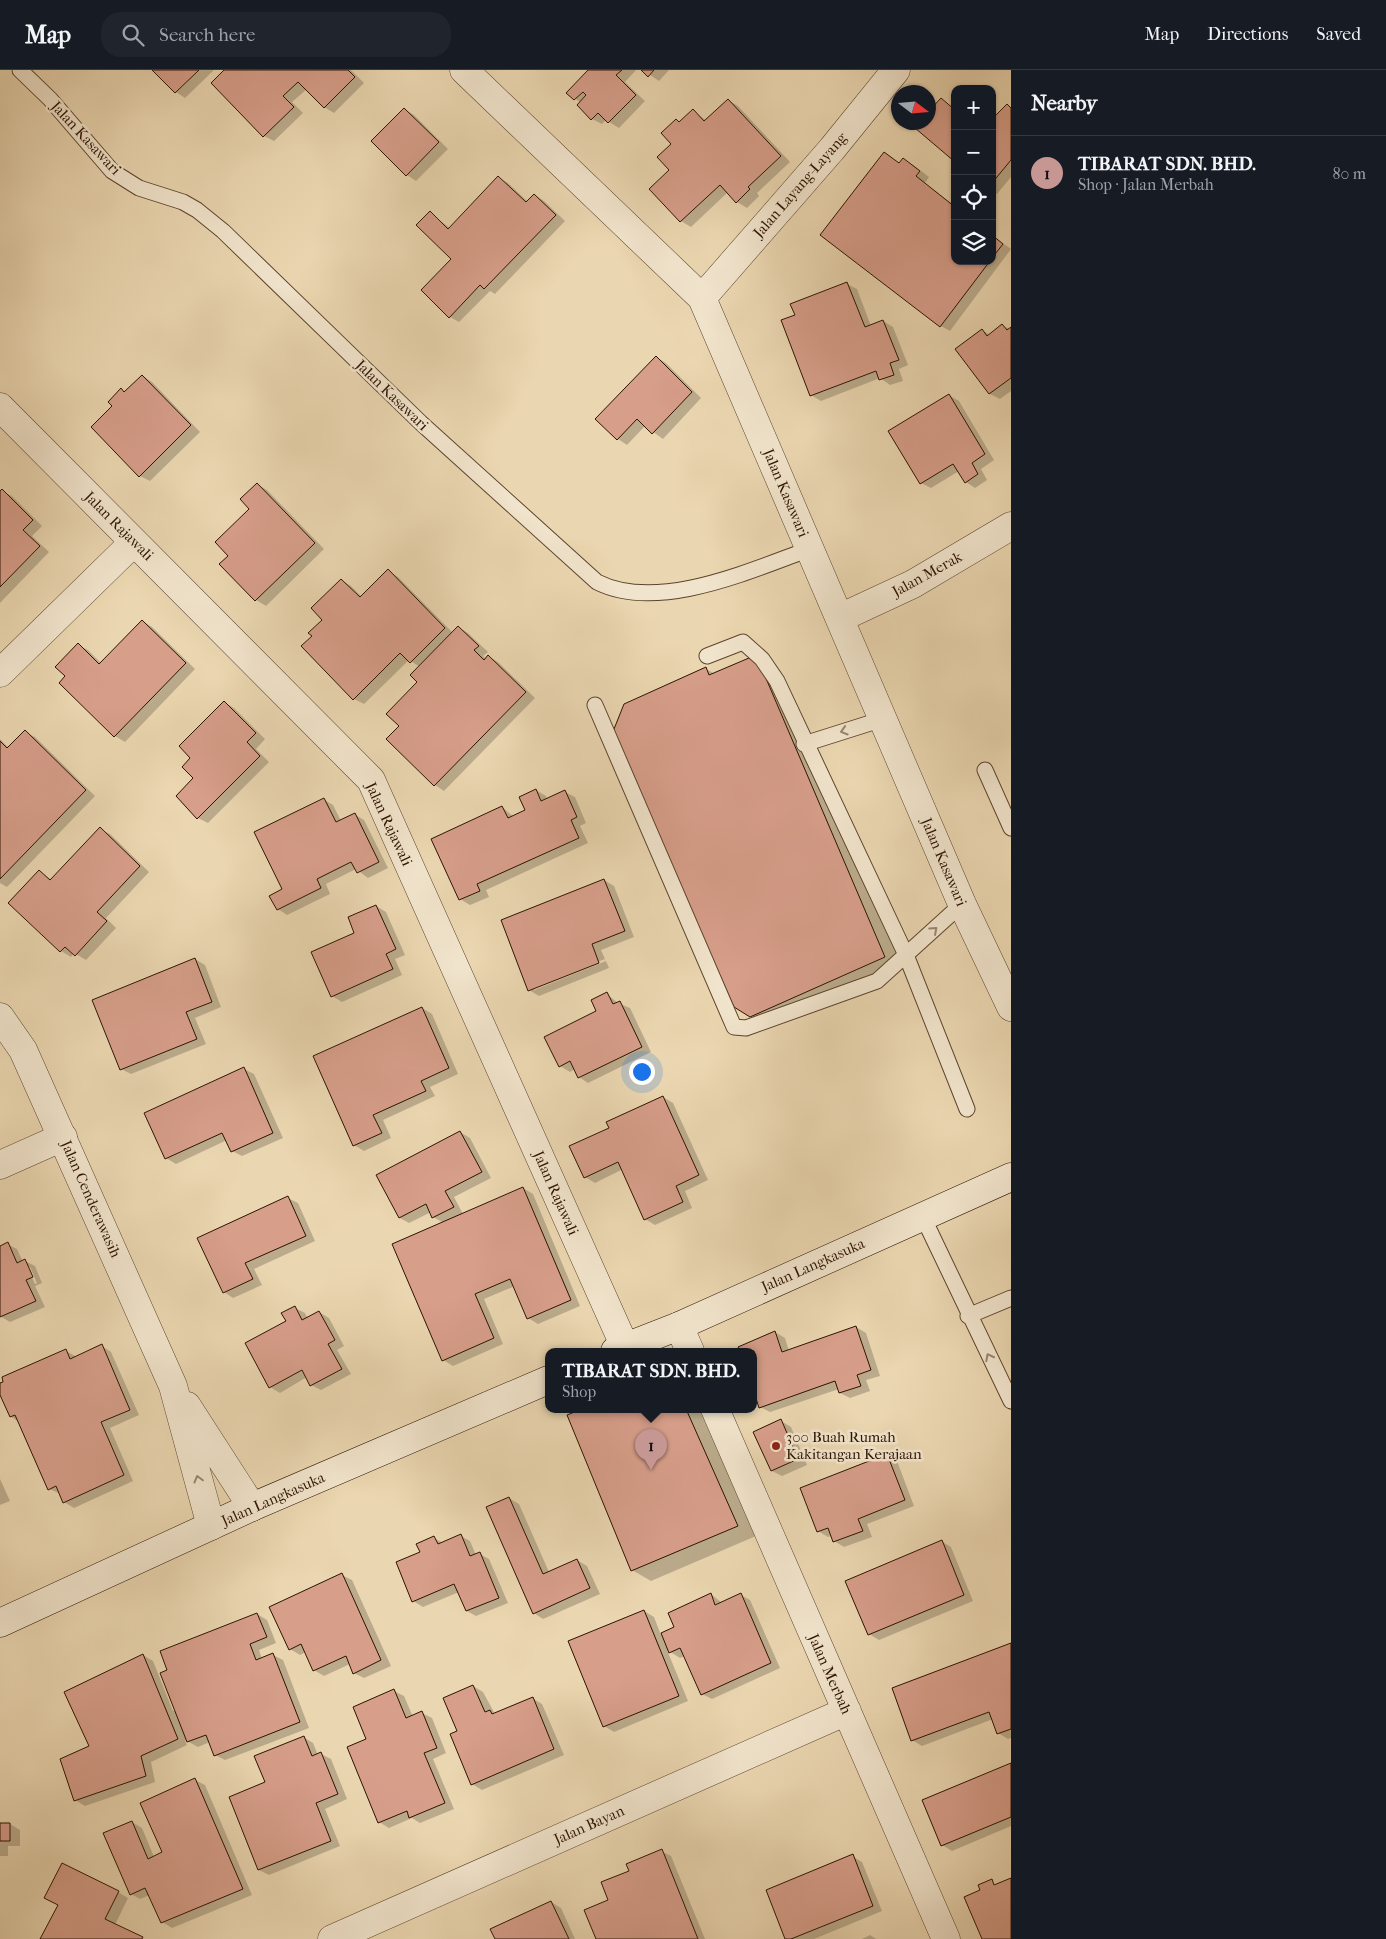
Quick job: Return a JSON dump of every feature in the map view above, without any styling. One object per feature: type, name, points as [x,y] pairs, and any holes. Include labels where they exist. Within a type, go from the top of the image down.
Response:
[{"type":"street","name":"Jalan Kasawari","points":[[464,70],[702,298],[962,904],[1011,1007]]},
{"type":"street","name":"Jalan Layang-Layang","points":[[702,298],[832,149],[896,70]]},
{"type":"street","name":"Jalan Rajawali","points":[[0,407],[371,780],[620,1348]]},
{"type":"street","name":"Jalan Merak","points":[[840,618],[913,584],[1011,526]]},
{"type":"street","points":[[0,673],[134,542]]},
{"type":"street","name":"Jalan Cenderawasih","points":[[0,1017],[23,1050],[173,1386],[211,1526]]},
{"type":"street","points":[[0,1165],[63,1137]]},
{"type":"street","name":"Jalan Langkasuka","points":[[623,1348],[679,1326],[774,1281],[1011,1177]]},
{"type":"street","points":[[679,1326],[689,1348]]},
{"type":"street","name":"Jalan Langkasuka","points":[[0,1624],[252,1507],[545,1381]]},
{"type":"street","name":"Jalan Cenderawasih","points":[[173,1386],[252,1507]]},
{"type":"street","name":"Jalan Merbah","points":[[717,1413],[946,1939]]},
{"type":"street","name":"Jalan Bayan","points":[[332,1939],[846,1711]]},
{"type":"lane","name":"Jalan Kasawari","points":[[20,70],[50,99],[112,171],[139,188],[183,202],[197,210],[223,231],[421,423],[598,582],[623,592],[692,589],[810,549]]},
{"type":"lane","points":[[707,656],[743,642],[762,659],[776,681],[804,744],[906,955],[967,1109]]},
{"type":"lane","points":[[595,706],[734,1026],[746,1028],[877,981],[962,904]]},
{"type":"lane","points":[[804,744],[883,719]]},
{"type":"lane","points":[[985,770],[1011,828]]},
{"type":"lane","points":[[923,1217],[968,1316],[1011,1401]]},
{"type":"lane","points":[[968,1316],[1011,1298]]},
{"type":"building","points":[[152,70],[199,70],[175,93]]},
{"type":"building","points":[[224,70],[348,70],[355,77],[324,108],[298,82],[283,96],[294,107],[263,137],[211,83]]},
{"type":"building","points":[[588,70],[622,70],[616,75],[636,95],[608,123],[598,113],[591,120],[577,105],[586,95],[583,92],[574,100],[566,93]]},
{"type":"building","points":[[641,70],[654,70],[648,77]]},
{"type":"building","points":[[941,98],[951,107],[951,159],[917,130],[936,130],[936,103]]},
{"type":"building","points":[[728,99],[781,156],[748,187],[750,189],[736,203],[720,185],[680,222],[649,189],[669,170],[657,157],[671,144],[661,133],[676,119],[679,122],[693,109],[704,121]]},
{"type":"building","points":[[1007,104],[1011,108],[1011,160],[996,178],[996,130],[996,115]]},
{"type":"building","points":[[404,108],[439,142],[406,176],[371,141]]},
{"type":"building","points":[[884,152],[899,163],[903,158],[920,171],[916,176],[951,204],[951,265],[987,265],[940,327],[820,235]]},
{"type":"building","points":[[498,176],[526,202],[534,194],[556,215],[484,289],[480,285],[449,318],[421,290],[451,259],[416,225],[430,211],[448,229]]},
{"type":"building","points":[[996,238],[1003,244],[996,253]]},
{"type":"building","points":[[847,282],[865,327],[883,320],[899,360],[890,363],[894,375],[879,380],[876,371],[810,396],[781,320],[795,315],[790,304]]},
{"type":"building","points":[[1002,324],[1007,330],[1011,327],[1011,378],[989,394],[955,349],[982,329],[987,336]]},
{"type":"building","points":[[656,356],[692,392],[652,434],[637,419],[617,440],[595,419]]},
{"type":"building","points":[[142,375],[191,425],[139,477],[91,427],[112,406],[108,402],[121,388],[124,392]]},
{"type":"building","points":[[949,394],[985,454],[972,463],[978,474],[965,483],[953,464],[920,484],[888,431]]},
{"type":"building","points":[[257,483],[315,543],[255,601],[219,564],[228,556],[215,542],[249,509],[240,499]]},
{"type":"building","points":[[2,489],[33,520],[23,530],[40,546],[0,587],[0,491]]},
{"type":"building","points":[[388,569],[445,628],[410,663],[400,653],[353,700],[301,646],[312,636],[308,633],[322,620],[311,608],[341,579],[360,597]]},
{"type":"building","points":[[142,620],[186,663],[114,737],[59,683],[65,676],[55,667],[78,643],[99,664]]},
{"type":"building","points":[[458,626],[479,646],[474,650],[484,660],[488,655],[526,692],[434,786],[386,739],[399,726],[386,714],[417,682],[410,675]]},
{"type":"building","points":[[756,655],[885,957],[750,1017],[734,1007],[612,734],[624,704],[706,667],[709,675]]},
{"type":"building","points":[[224,701],[256,733],[247,742],[260,756],[197,819],[176,796],[193,778],[182,767],[190,758],[179,746]]},
{"type":"building","points":[[25,730],[86,790],[0,879],[0,741],[7,748]]},
{"type":"building","points":[[536,789],[541,801],[565,790],[577,817],[571,820],[579,838],[477,884],[480,891],[459,900],[431,839],[502,806],[508,818],[525,810],[519,797]]},
{"type":"building","points":[[324,798],[336,822],[355,813],[379,862],[357,873],[351,862],[317,879],[321,888],[277,910],[269,896],[282,889],[254,832]]},
{"type":"building","points":[[100,827],[140,866],[97,912],[107,921],[75,956],[65,947],[60,952],[8,903],[39,870],[50,880]]},
{"type":"building","points":[[604,879],[625,931],[592,944],[599,963],[528,991],[501,920]]},
{"type":"building","points":[[376,905],[396,949],[386,954],[393,969],[331,997],[311,952],[354,933],[348,917]]},
{"type":"building","points":[[195,958],[212,1002],[186,1012],[197,1039],[120,1070],[92,1000]]},
{"type":"building","points":[[607,992],[613,1004],[620,1001],[642,1047],[578,1078],[570,1061],[559,1067],[544,1037],[596,1011],[591,1000]]},
{"type":"building","points":[[422,1007],[449,1068],[421,1081],[426,1091],[373,1115],[382,1133],[353,1146],[313,1056]]},
{"type":"building","points":[[244,1067],[273,1133],[231,1152],[222,1133],[165,1159],[144,1113]]},
{"type":"building","points":[[663,1096],[699,1175],[676,1186],[683,1202],[644,1220],[618,1162],[584,1178],[569,1146],[609,1128],[606,1122]]},
{"type":"building","points":[[460,1131],[482,1172],[445,1191],[454,1207],[432,1218],[426,1204],[399,1218],[376,1175]]},
{"type":"building","points":[[523,1187],[571,1300],[527,1319],[510,1279],[475,1294],[494,1338],[442,1361],[392,1244]]},
{"type":"building","points":[[288,1196],[306,1236],[245,1263],[253,1279],[223,1293],[197,1238]]},
{"type":"building","points":[[8,1242],[17,1263],[25,1259],[33,1277],[26,1280],[36,1301],[0,1317],[0,1246]]},
{"type":"building","points":[[295,1306],[302,1320],[319,1311],[335,1340],[328,1344],[342,1369],[310,1386],[302,1370],[269,1388],[245,1343],[286,1321],[281,1313]]},
{"type":"building","points":[[856,1326],[871,1370],[857,1375],[861,1386],[839,1393],[835,1381],[759,1408],[757,1402],[757,1348],[738,1347],[775,1331],[782,1352]]},
{"type":"building","points":[[102,1344],[130,1410],[101,1422],[124,1475],[63,1503],[56,1486],[48,1490],[15,1415],[10,1417],[0,1395],[0,1383],[3,1382],[2,1377],[66,1349],[70,1359]]},
{"type":"building","points":[[572,1413],[688,1413],[738,1526],[631,1571],[567,1415]]},
{"type":"building","name":"300 Buah Rumah Kakitangan Kerajaan","points":[[781,1419],[798,1459],[771,1471],[753,1432]]},
{"type":"building","points":[[887,1454],[905,1500],[858,1519],[863,1531],[833,1542],[828,1528],[817,1532],[800,1488]]},
{"type":"building","points":[[509,1497],[543,1574],[577,1559],[590,1588],[533,1614],[486,1507]]},
{"type":"building","points":[[461,1534],[470,1556],[480,1552],[499,1598],[466,1611],[454,1584],[412,1602],[396,1562],[420,1552],[416,1544],[434,1536],[438,1544]]},
{"type":"building","points":[[942,1540],[964,1595],[868,1635],[845,1581]]},
{"type":"building","points":[[342,1573],[381,1660],[353,1674],[346,1656],[313,1671],[301,1644],[289,1650],[269,1607]]},
{"type":"building","points":[[711,1593],[715,1605],[741,1593],[771,1663],[701,1695],[680,1648],[669,1653],[661,1633],[674,1627],[668,1613]]},
{"type":"building","points":[[644,1610],[679,1696],[603,1727],[568,1641]]},
{"type":"building","points":[[257,1613],[267,1637],[250,1644],[256,1660],[273,1653],[300,1722],[214,1756],[206,1735],[187,1742],[160,1673],[167,1670],[160,1651]]},
{"type":"building","points":[[1011,1643],[1011,1729],[997,1734],[989,1712],[911,1741],[892,1688]]},
{"type":"building","points":[[143,1654],[178,1739],[141,1756],[146,1776],[74,1801],[60,1759],[89,1746],[64,1692]]},
{"type":"building","points":[[473,1685],[485,1712],[490,1710],[492,1714],[533,1697],[554,1749],[471,1785],[450,1734],[457,1731],[443,1698]]},
{"type":"building","points":[[394,1689],[406,1718],[422,1711],[437,1748],[424,1753],[445,1803],[409,1818],[407,1811],[378,1823],[347,1747],[366,1739],[353,1707]]},
{"type":"building","points":[[304,1736],[312,1756],[321,1752],[338,1794],[316,1803],[331,1841],[258,1870],[229,1797],[265,1782],[254,1756]]},
{"type":"building","points":[[1011,1763],[1011,1817],[941,1846],[922,1800]]},
{"type":"building","points":[[195,1778],[243,1889],[161,1923],[145,1888],[130,1895],[103,1833],[132,1821],[148,1859],[162,1852],[140,1803]]},
{"type":"building","points":[[0,1823],[10,1823],[10,1841],[0,1841]]},
{"type":"building","points":[[662,1849],[698,1939],[596,1939],[584,1910],[608,1900],[601,1882],[629,1871],[626,1864]]},
{"type":"building","points":[[853,1854],[873,1906],[791,1939],[785,1939],[766,1890]]},
{"type":"building","points":[[62,1863],[119,1891],[105,1919],[143,1937],[142,1939],[40,1939],[58,1905],[44,1898]]},
{"type":"building","points":[[1011,1878],[1011,1939],[982,1939],[964,1897],[980,1890],[978,1885],[992,1879],[994,1885]]},
{"type":"building","points":[[551,1901],[569,1939],[495,1939],[490,1929]]},
{"type":"place","name":"300 Buah Rumah Kakitangan Kerajaan","points":[[776,1446]]},
{"type":"place","name":"TIBARAT SDN. BHD.","points":[[651,1470]]}]
